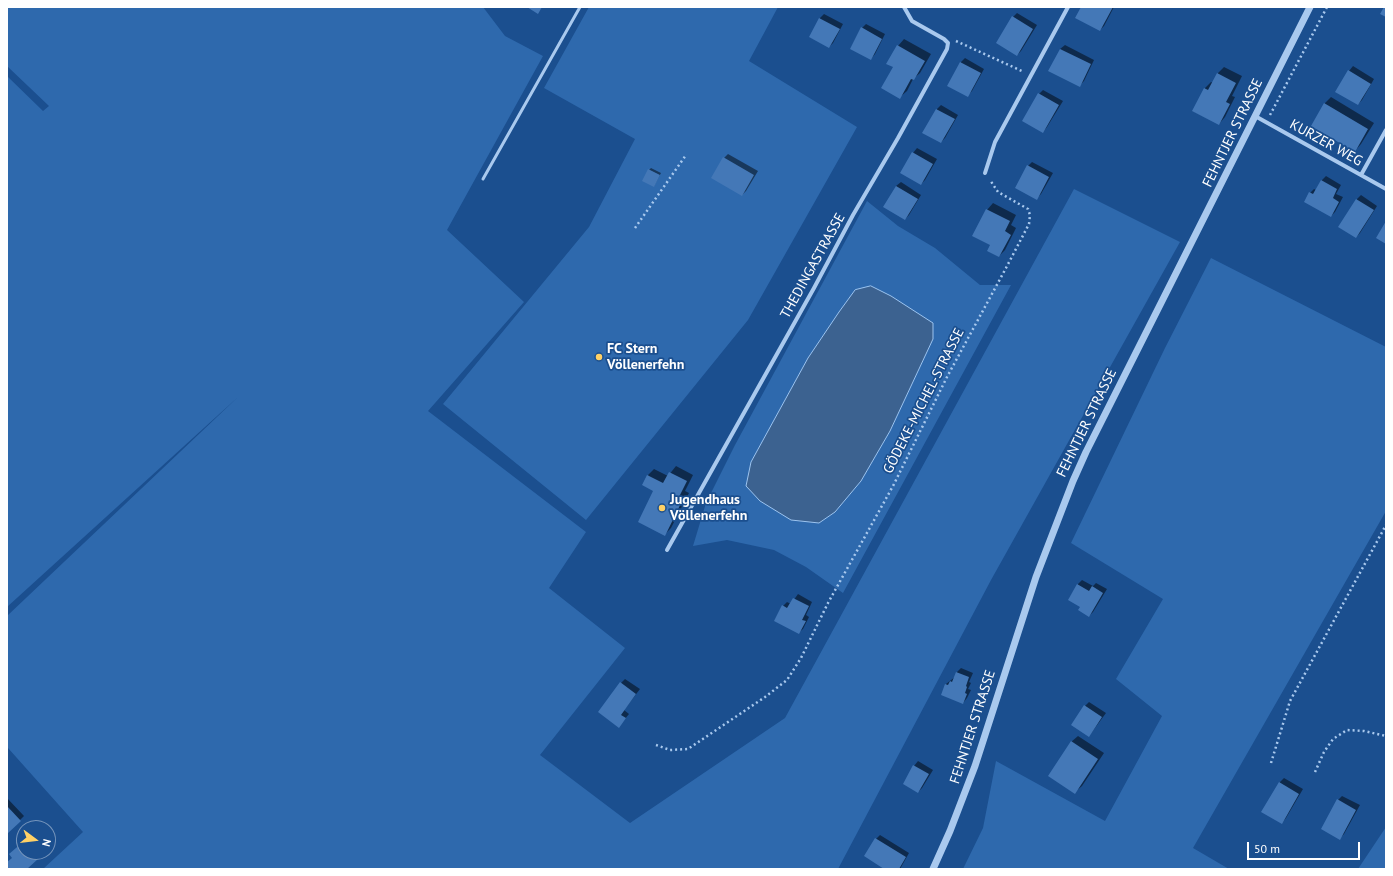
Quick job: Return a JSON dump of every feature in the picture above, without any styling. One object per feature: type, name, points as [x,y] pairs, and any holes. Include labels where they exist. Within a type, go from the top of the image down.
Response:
[{"type":"street","points":[[904,7],[912,21],[939,36],[948,43]]},
{"type":"street","points":[[985,173],[995,142],[1068,7]]},
{"type":"street","name":"FEHNTJER STRASSE","points":[[933,869],[950,831],[975,766],[1036,577],[1073,481],[1086,452],[1310,7]]},
{"type":"street","name":"THEDINGASTRASSE","points":[[667,550],[814,288],[853,215],[945,54],[948,43]]},
{"type":"street","name":"KURZER WEG","points":[[1255,116],[1386,189]]},
{"type":"street","points":[[1362,175],[1386,130]]},
{"type":"lane","points":[[483,180],[580,7]]},
{"type":"path","points":[[1266,122],[1327,7]]},
{"type":"path","points":[[948,43],[957,41],[1031,75]]},
{"type":"path","points":[[635,228],[686,155]]},
{"type":"path","name":"GÖDEKE-MICHEL-STRASSE","points":[[656,745],[670,750],[688,749],[765,697],[787,680],[801,658],[828,603],[893,486],[947,377],[1028,224],[1030,215],[1028,209],[998,192],[985,173]]},
{"type":"path","points":[[1271,763],[1290,701],[1386,525]]},
{"type":"path","points":[[1315,772],[1324,752],[1333,739],[1347,730],[1364,731],[1386,736]]},
{"type":"shaded area","points":[[7,7],[483,7],[505,36],[543,56],[447,230],[524,302],[428,411],[586,532],[549,588],[625,648],[540,755],[630,823],[785,718],[1074,189],[1180,242],[991,580],[838,869],[43,869],[53,860],[56,860],[56,857],[83,832],[8,748],[7,749],[7,616],[238,397],[7,607],[7,76],[43,111],[49,106],[7,66]]},
{"type":"shaded area","points":[[589,7],[778,7],[749,61],[857,127],[748,320],[586,520],[443,404],[589,227],[635,139],[544,88]]},
{"type":"shaded area","points":[[867,201],[898,226],[935,248],[980,285],[1011,285],[843,593],[806,567],[774,550],[727,540],[693,546],[706,503],[735,445]],"holes":[[[871,286],[891,296],[933,339],[890,431],[861,481],[835,512],[819,523],[751,462],[808,358],[855,290]]]},
{"type":"shaded area","points":[[1211,258],[1386,347],[1386,511],[1193,848],[1229,869],[963,869],[983,828],[996,761],[1105,821],[1162,716],[1116,679],[1163,599],[1071,543],[1165,348]]},
{"type":"shaded area","points":[[871,286],[891,296],[933,323],[933,339],[890,431],[861,481],[835,512],[819,523],[791,520],[760,501],[746,486],[751,462],[808,358],[839,312],[855,290]]},
{"type":"shaded area","points":[[1386,827],[1386,869],[1358,869]]},
{"type":"building","points":[[527,7],[542,7],[538,14]]},
{"type":"building","points":[[1081,7],[1113,7],[1100,31],[1075,18]]},
{"type":"building","points":[[1384,7],[1386,7],[1386,17],[1380,14]]},
{"type":"building","points":[[1012,16],[1033,29],[1017,56],[996,43]]},
{"type":"building","points":[[819,18],[840,29],[829,48],[809,37]]},
{"type":"building","points":[[861,27],[882,39],[871,60],[850,49]]},
{"type":"building","points":[[897,45],[925,61],[914,80],[911,79],[900,99],[881,88],[893,67],[886,64]]},
{"type":"building","points":[[1060,49],[1091,64],[1080,87],[1048,71]]},
{"type":"building","points":[[960,62],[981,73],[968,97],[947,86]]},
{"type":"building","points":[[1348,70],[1371,84],[1358,105],[1335,92]]},
{"type":"building","points":[[1217,73],[1236,83],[1226,102],[1230,104],[1219,125],[1192,111],[1204,88],[1208,90]]},
{"type":"building","points":[[1038,93],[1059,105],[1043,133],[1022,121]]},
{"type":"building","points":[[1324,103],[1368,129],[1355,152],[1311,126]]},
{"type":"building","points":[[936,109],[955,119],[941,143],[922,133]]},
{"type":"building","points":[[912,152],[933,164],[921,185],[900,173]]},
{"type":"building","points":[[723,157],[754,175],[742,196],[711,178]]},
{"type":"building","points":[[1027,165],[1049,177],[1037,200],[1015,188]]},
{"type":"building","points":[[648,169],[660,175],[654,187],[642,181]]},
{"type":"building","points":[[1321,180],[1337,189],[1333,198],[1339,202],[1331,217],[1304,202],[1309,192],[1313,194]]},
{"type":"building","points":[[896,186],[918,199],[905,220],[883,207]]},
{"type":"building","points":[[1356,199],[1374,210],[1356,238],[1338,227]]},
{"type":"building","points":[[986,209],[1010,221],[1005,231],[1011,235],[999,257],[987,251],[990,245],[972,236]]},
{"type":"building","points":[[1386,221],[1386,244],[1376,238]]},
{"type":"building","points":[[669,472],[687,481],[679,497],[683,499],[665,536],[638,522],[653,491],[642,485],[647,475],[663,483]]},
{"type":"building","points":[[1077,584],[1089,591],[1092,586],[1103,593],[1089,617],[1078,610],[1080,607],[1068,600]]},
{"type":"building","points":[[793,598],[809,606],[802,620],[806,621],[799,634],[774,621],[782,605],[787,608]]},
{"type":"building","points":[[956,672],[969,677],[965,693],[967,694],[963,704],[941,695],[945,684],[948,685],[950,681],[952,682]]},
{"type":"building","points":[[620,682],[636,694],[621,715],[626,718],[619,728],[598,712]]},
{"type":"building","points":[[1084,705],[1102,717],[1089,737],[1071,725]]},
{"type":"building","points":[[1071,741],[1098,759],[1075,794],[1048,776]]},
{"type":"building","points":[[913,765],[929,774],[918,793],[903,784]]},
{"type":"building","points":[[1279,782],[1299,794],[1282,824],[1261,812]]},
{"type":"building","points":[[1337,799],[1356,810],[1340,840],[1321,829]]},
{"type":"building","points":[[7,806],[20,820],[16,820],[16,826],[7,834]]},
{"type":"building","points":[[875,838],[906,857],[899,869],[884,869],[864,856]]},
{"type":"building","points":[[16,848],[16,860],[37,860],[27,869],[7,869],[7,862],[12,858],[9,854]]},
{"type":"place","name":"FC Stern Völlenerfehn","points":[[599,357]]},
{"type":"place","name":"Jugendhaus Völlenerfehn","points":[[662,508]]}]
